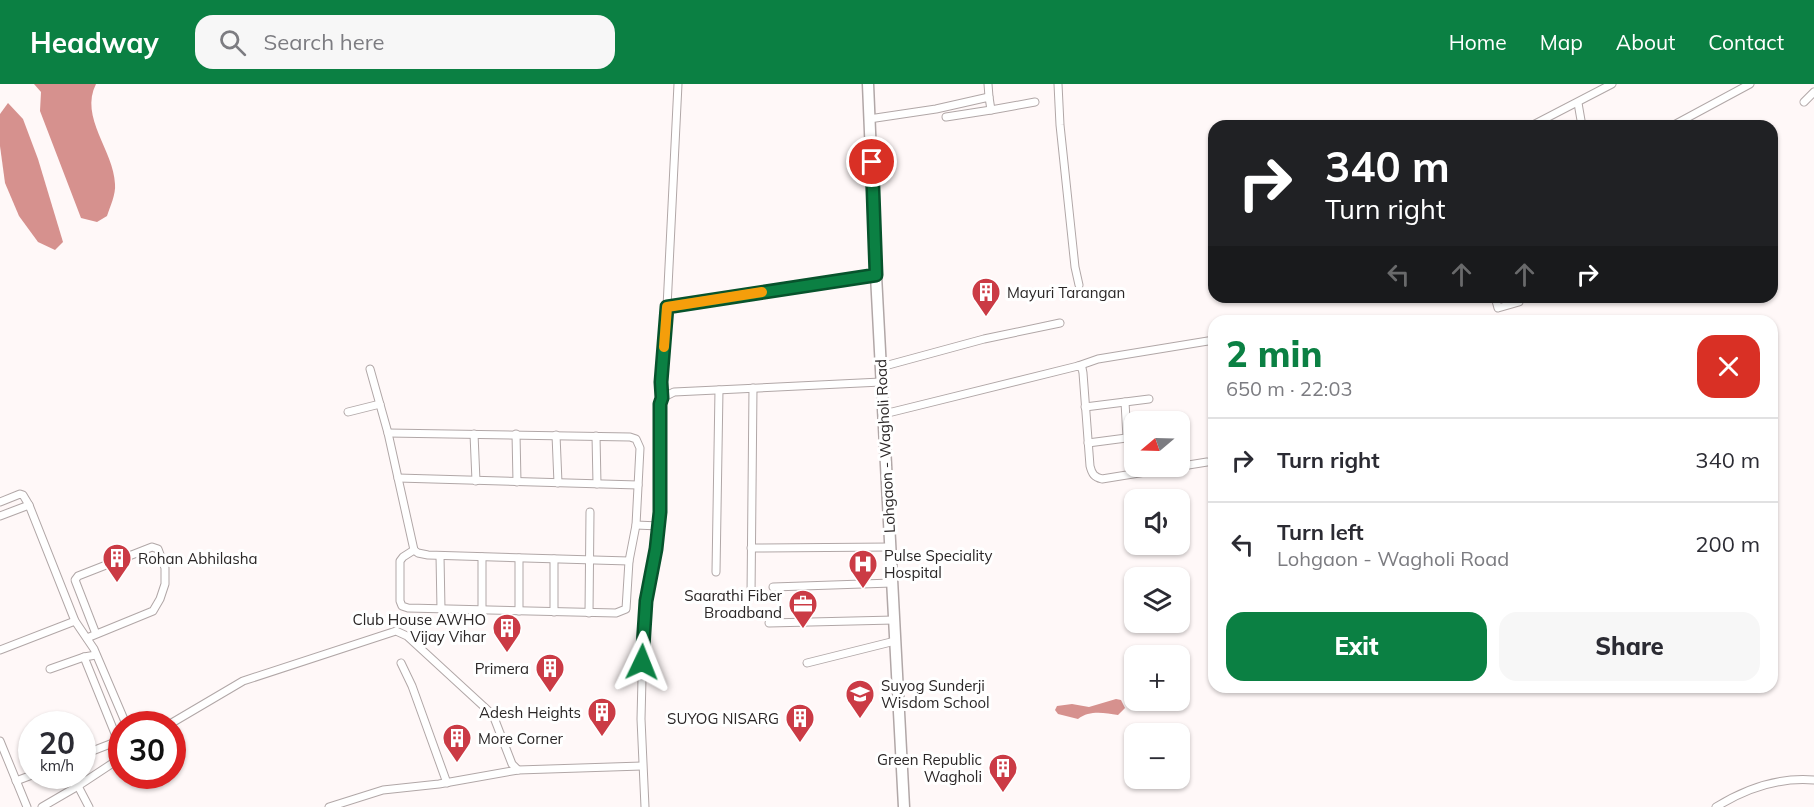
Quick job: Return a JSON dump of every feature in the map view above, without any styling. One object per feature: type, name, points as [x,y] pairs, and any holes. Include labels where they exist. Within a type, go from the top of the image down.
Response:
[{"type":"main road","name":"Lohgaon - Wagholi Road","points":[[868,84],[904,807]]},
{"type":"street","points":[[645,807],[641,709],[644,629],[661,487],[660,404],[678,84]]},
{"type":"street","points":[[988,84],[991,110]]},
{"type":"street","points":[[1058,84],[1060,125],[1078,285]]},
{"type":"street","points":[[1543,120],[1612,84]]},
{"type":"street","points":[[1685,120],[1750,84]]},
{"type":"street","points":[[1804,102],[1814,92]]},
{"type":"street","points":[[869,119],[936,109],[989,97]]},
{"type":"street","points":[[946,117],[1035,102]]},
{"type":"street","points":[[1578,103],[1581,120]]},
{"type":"street","points":[[667,307],[876,275]]},
{"type":"street","points":[[1497,303],[1498,308],[1516,303]]},
{"type":"street","points":[[881,367],[984,339],[1060,323]]},
{"type":"street","points":[[884,414],[1078,366],[1098,358],[1208,341]]},
{"type":"street","points":[[1078,366],[1082,368],[1092,473],[1102,479],[1124,475]]},
{"type":"street","points":[[370,369],[388,433],[414,550],[418,553],[440,556],[629,561]]},
{"type":"street","points":[[662,398],[674,392],[882,382]]},
{"type":"street","points":[[751,595],[753,388]]},
{"type":"street","points":[[716,572],[719,390]]},
{"type":"street","points":[[1085,407],[1149,399]]},
{"type":"street","points":[[1125,402],[1126,411]]},
{"type":"street","points":[[348,412],[380,404]]},
{"type":"street","points":[[388,433],[630,436],[636,439],[640,448],[636,525],[629,561],[626,609],[616,614],[408,608],[402,606],[400,601],[400,561],[414,550]]},
{"type":"street","points":[[474,434],[476,480]]},
{"type":"street","points":[[516,434],[517,482]]},
{"type":"street","points":[[556,435],[558,483]]},
{"type":"street","points":[[596,436],[597,484]]},
{"type":"street","points":[[1088,443],[1124,438]]},
{"type":"street","points":[[1190,465],[1207,462]]},
{"type":"street","points":[[398,478],[638,485]]},
{"type":"street","points":[[0,502],[20,494],[23,495],[74,618],[96,655],[120,711]]},
{"type":"street","points":[[0,516],[28,505]]},
{"type":"street","points":[[590,512],[590,613]]},
{"type":"street","points":[[636,525],[658,526]]},
{"type":"street","points":[[87,638],[153,611],[165,584],[165,568],[158,549],[152,547],[78,576],[75,580],[96,634]]},
{"type":"street","points":[[751,548],[891,547]]},
{"type":"street","points":[[440,556],[441,609]]},
{"type":"street","points":[[482,557],[482,610]]},
{"type":"street","points":[[519,558],[519,611]]},
{"type":"street","points":[[554,559],[555,612]]},
{"type":"street","points":[[773,587],[892,583]]},
{"type":"street","points":[[0,650],[74,618],[87,609]]},
{"type":"street","points":[[769,623],[894,620]]},
{"type":"street","points":[[186,715],[243,681],[396,631],[407,636],[493,715],[512,764],[518,770]]},
{"type":"street","points":[[807,663],[895,641]]},
{"type":"street","points":[[50,669],[96,655]]},
{"type":"street","points":[[84,657],[118,741],[96,750]]},
{"type":"street","points":[[401,663],[412,686],[447,783]]},
{"type":"street","points":[[0,741],[27,807]]},
{"type":"street","points":[[329,807],[383,790],[447,783],[518,770],[642,766]]},
{"type":"street","points":[[1716,807],[1735,795],[1761,785],[1787,780],[1814,780]]},
{"type":"street","points":[[42,807],[73,789]]},
{"type":"street","points":[[80,789],[89,807]]},
{"type":"shaded area","points":[[34,84],[96,84],[92,96],[94,121],[109,159],[115,188],[107,216],[97,222],[81,218],[40,111],[41,92]]},
{"type":"shaded area","points":[[8,103],[23,119],[38,159],[63,242],[55,250],[38,242],[19,216],[5,183],[0,146],[0,114]]},
{"type":"shaded area","points":[[1116,699],[1121,700],[1124,709],[1118,715],[1092,713],[1078,719],[1058,714],[1055,710],[1057,706],[1072,704],[1089,707]]},
{"type":"slow traffic","points":[[664,347],[667,307],[762,292]]},
{"type":"place","name":"Mayuri Tarangan","points":[[986,318]]},
{"type":"place","name":"Rohan Abhilasha","points":[[117,584]]},
{"type":"place","name":"Pulse Speciality Hospital","points":[[863,590]]},
{"type":"place","name":"Saarathi Fiber Broadband","points":[[803,630]]},
{"type":"place","name":"Club House AWHO Vijay Vihar","points":[[507,654]]},
{"type":"place","name":"Primera","points":[[550,694]]},
{"type":"place","name":"Suyog Sunderji Wisdom School","points":[[860,720]]},
{"type":"place","name":"Adesh Heights","points":[[602,738]]},
{"type":"place","name":"SUYOG NISARG","points":[[800,744]]},
{"type":"place","name":"More Corner","points":[[457,764]]},
{"type":"place","name":"Green Republic Wagholi","points":[[1003,794]]},
{"type":"route","points":[[642,662],[646,601],[660,512],[660,404],[667,307],[876,275],[872,162]]}]
